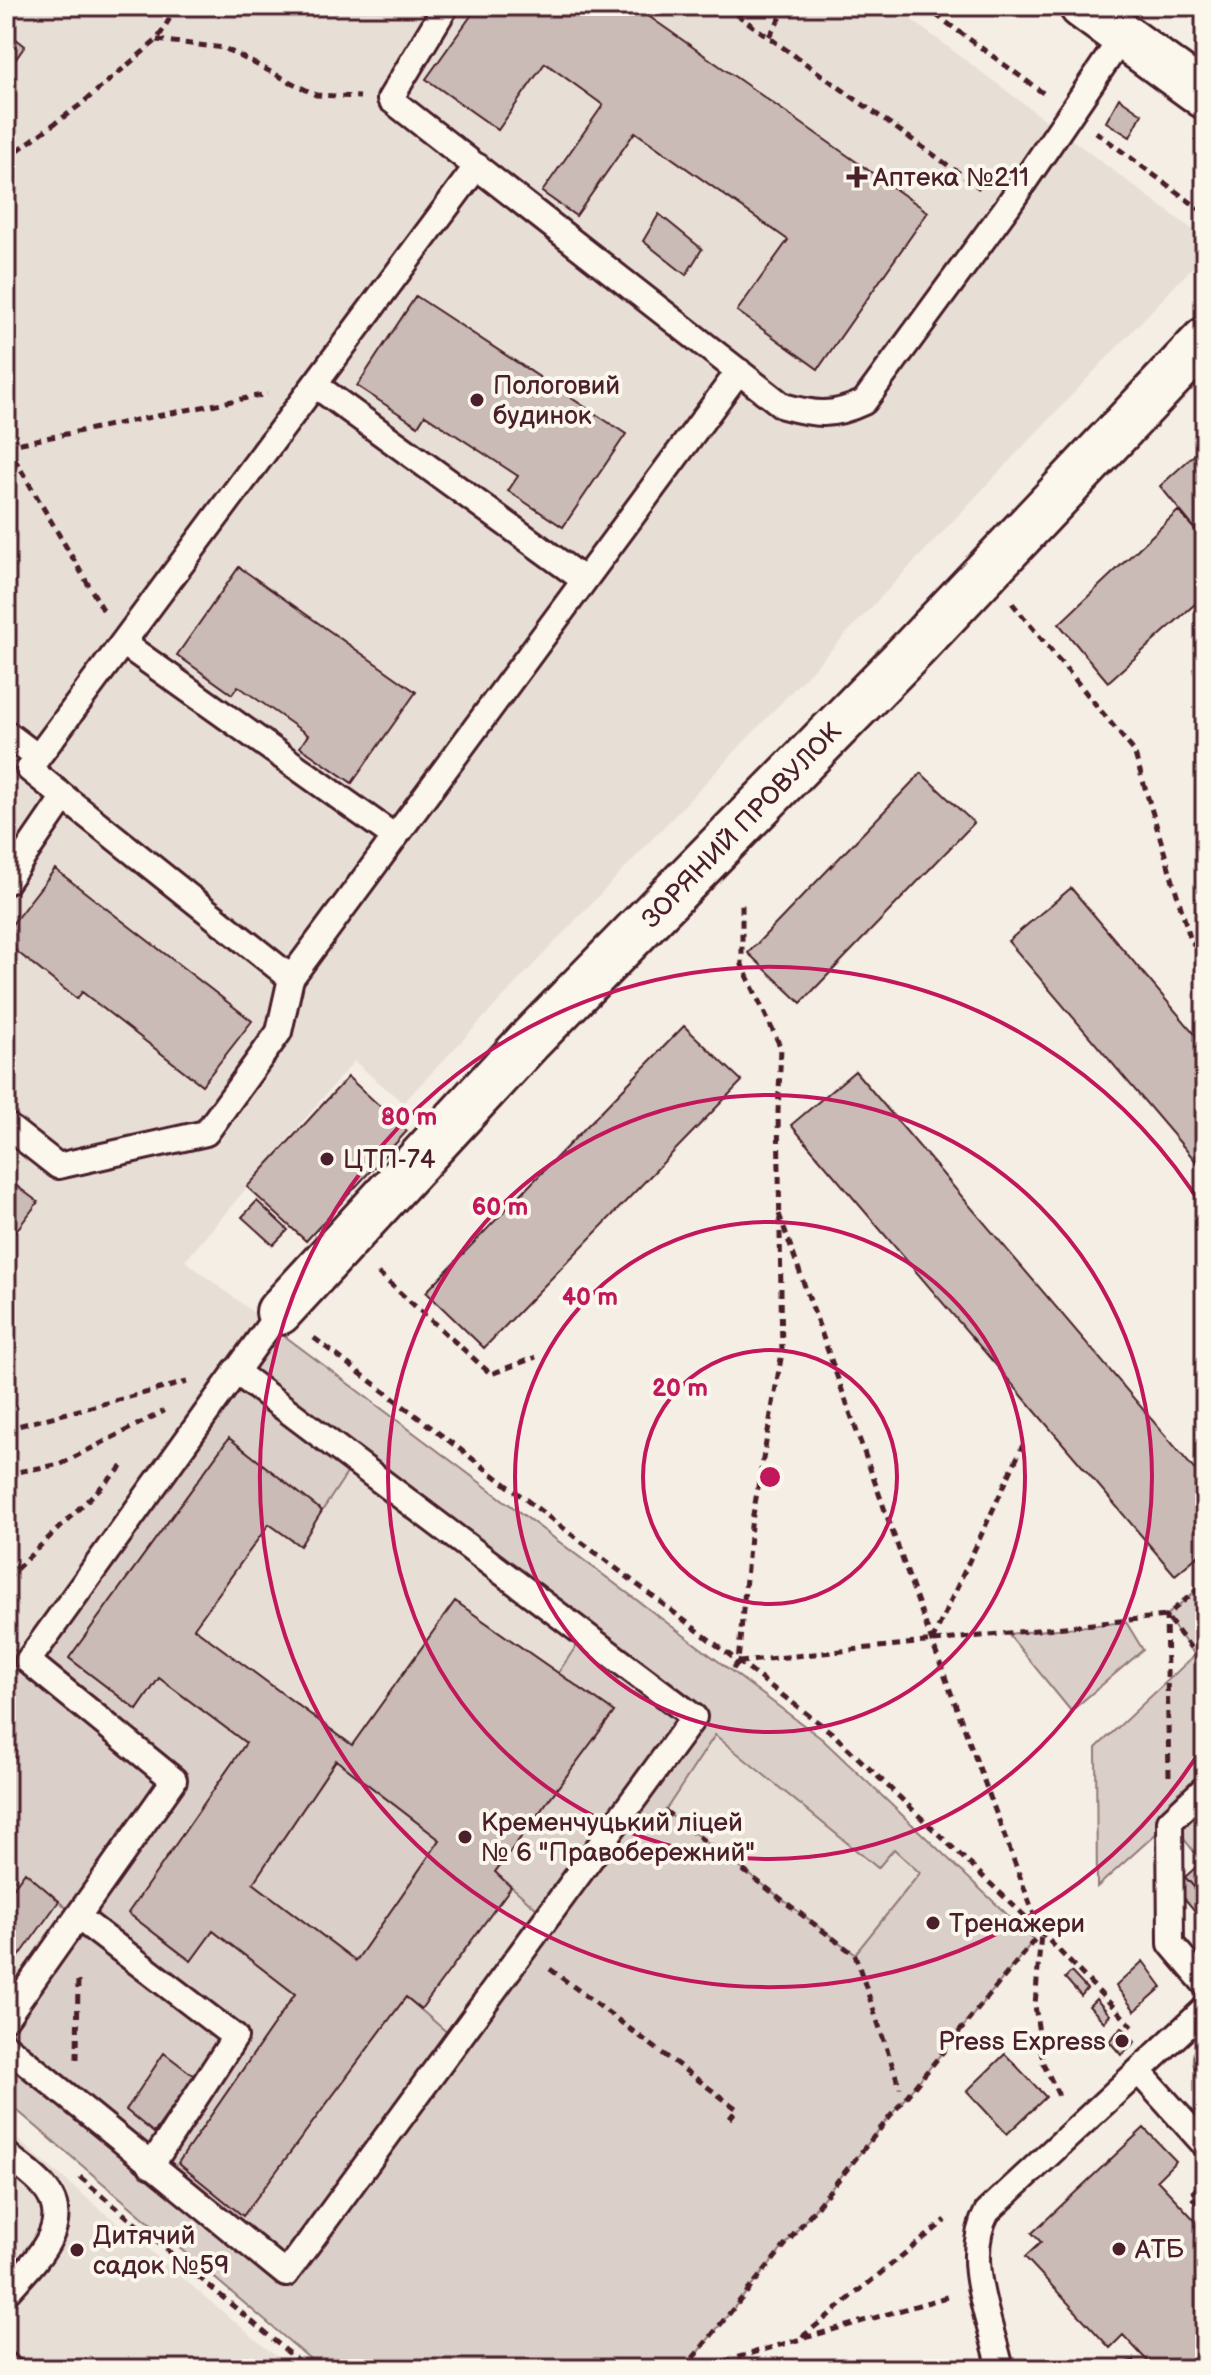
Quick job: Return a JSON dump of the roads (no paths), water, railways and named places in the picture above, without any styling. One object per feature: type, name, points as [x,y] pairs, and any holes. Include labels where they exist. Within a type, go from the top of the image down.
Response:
[{"type":"street","points":[[1082,6],[1205,96]]},
{"type":"street","name":"ЗОРЯНИЙ ПРОВУЛОК","points":[[279,1312],[528,1042],[986,572],[1205,340]]},
{"type":"lane","points":[[446,6],[390,99],[783,406],[809,413],[839,414],[864,402],[1007,207],[1123,36]]},
{"type":"lane","points":[[291,978],[29,769],[477,166]]},
{"type":"lane","points":[[6,1125],[58,1166],[206,1133],[279,1032],[291,978],[739,371]]},
{"type":"lane","points":[[315,385],[584,580]]},
{"type":"lane","points":[[123,643],[395,837]]},
{"type":"lane","points":[[6,733],[38,757]]},
{"type":"lane","points":[[6,882],[64,797]]},
{"type":"lane","points":[[6,2018],[174,1780],[28,1661],[279,1312]]},
{"type":"lane","points":[[6,2046],[286,2274],[694,1717],[235,1371]]},
{"type":"lane","points":[[1205,1788],[1170,1821],[1171,1944],[1205,1984]]},
{"type":"lane","points":[[78,1917],[235,2037],[151,2166]]},
{"type":"lane","points":[[1001,2369],[976,2258],[977,2231],[987,2212],[1140,2073],[1205,2009]]},
{"type":"lane","points":[[1140,2073],[1205,2145]]},
{"type":"lane","points":[[6,2154],[45,2188],[55,2217],[54,2231],[47,2246],[6,2293]]},
{"type":"place","name":"Аптека №211","points":[[857,177]]},
{"type":"place","name":"Пологовий будинок","points":[[477,400]]},
{"type":"place","name":"ЦТП-74","points":[[327,1159]]},
{"type":"place","name":"Кременчуцький ліцей № 6 \"Правобережний\"","points":[[465,1837]]},
{"type":"place","name":"Тренажери","points":[[933,1923]]},
{"type":"place","name":"Press Express","points":[[1122,2041]]},
{"type":"place","name":"АТБ","points":[[1119,2249]]},
{"type":"place","name":"Дитячий садок №59","points":[[77,2250]]}]
